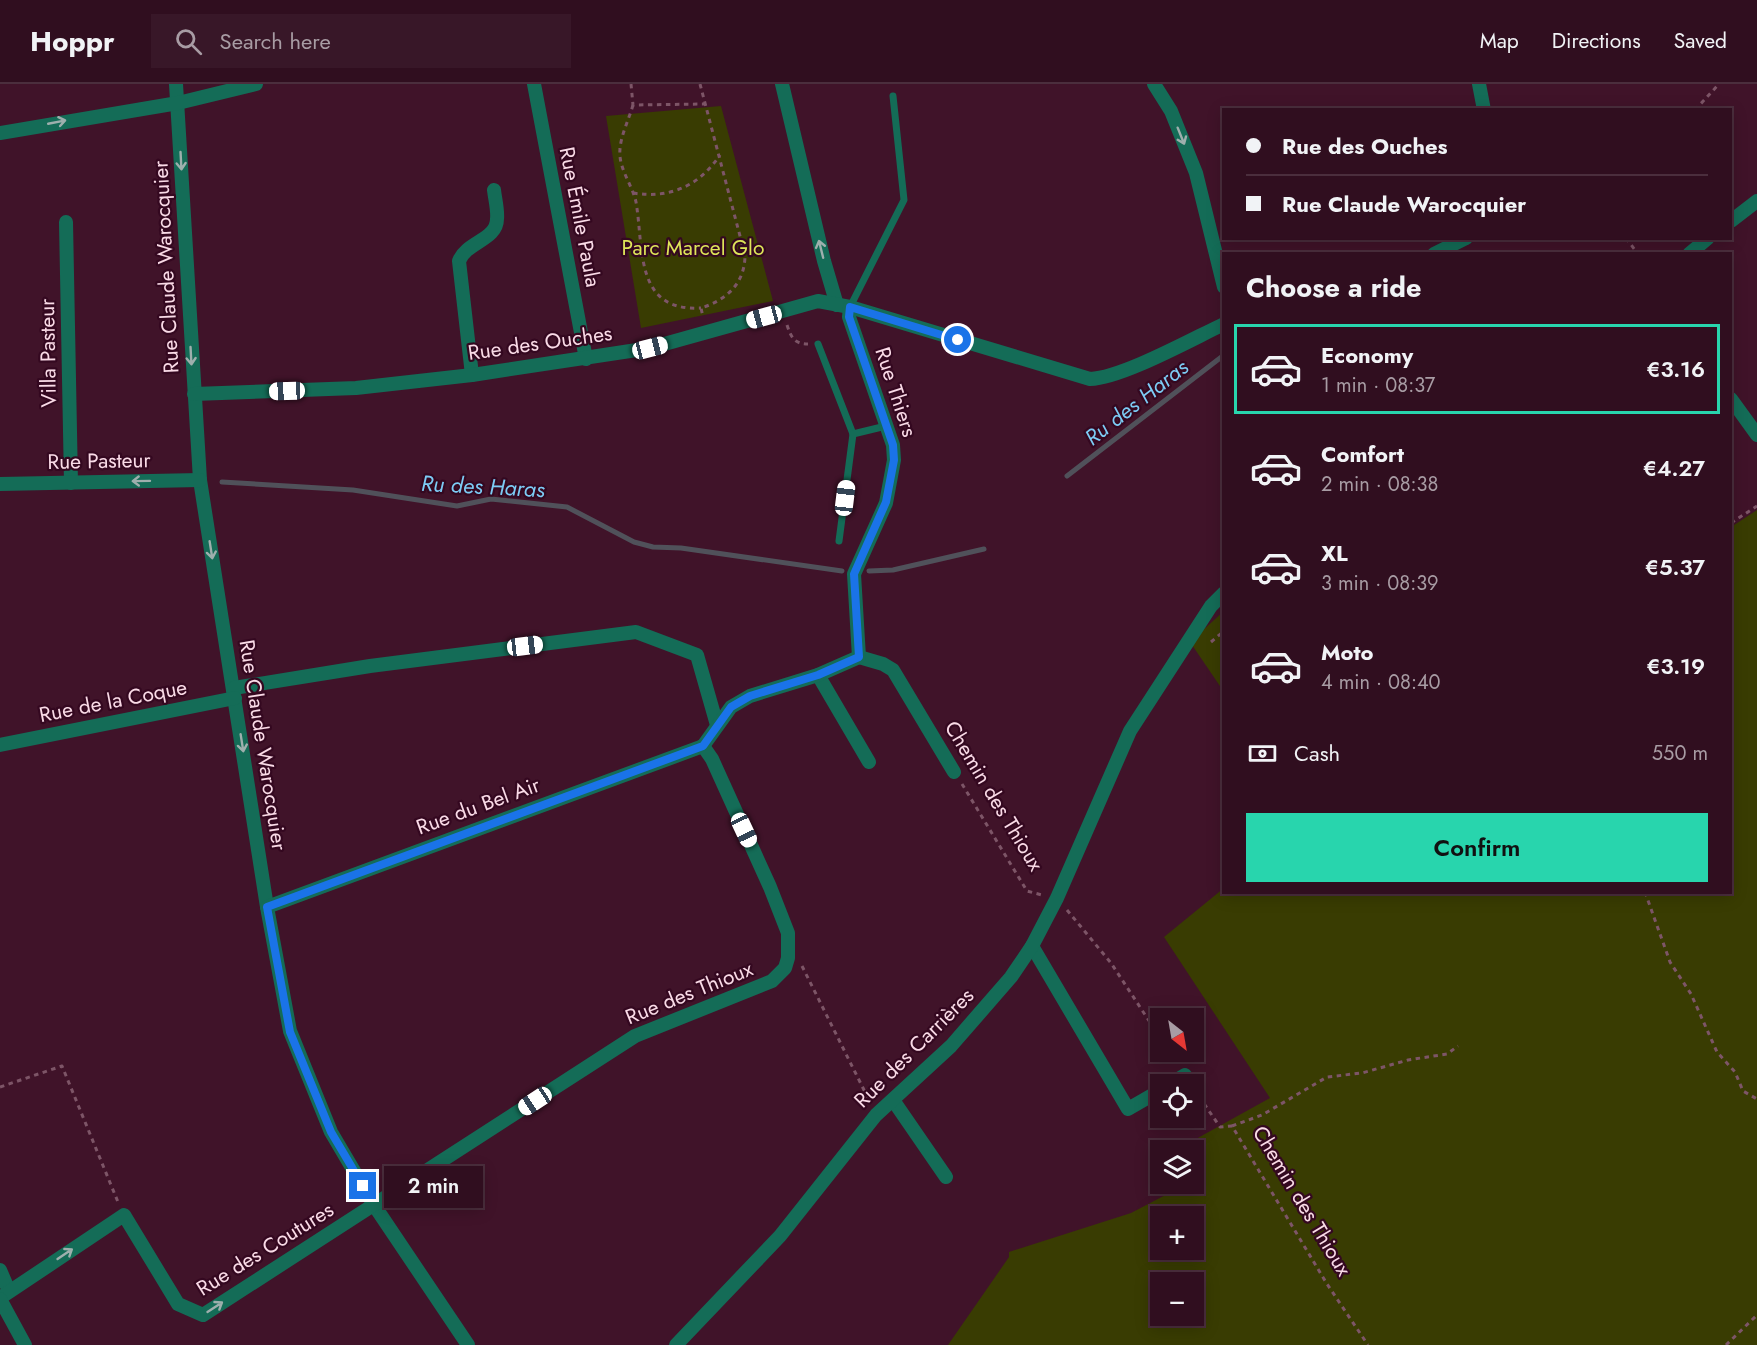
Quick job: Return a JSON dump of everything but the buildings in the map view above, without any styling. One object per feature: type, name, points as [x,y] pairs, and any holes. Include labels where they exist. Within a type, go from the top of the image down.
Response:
[{"type":"street","name":"Rue Claude Warocquier","points":[[176,84],[200,480],[267,907],[290,1032],[331,1132],[374,1204],[468,1345]]},
{"type":"street","points":[[0,134],[178,103],[256,84]]},
{"type":"street","name":"Rue Émile Paula","points":[[534,84],[586,359]]},
{"type":"street","name":"Rue Thiers","points":[[782,84],[821,249],[849,317],[893,445],[891,484],[886,502],[854,574],[859,657]]},
{"type":"street","points":[[1154,84],[1171,111],[1196,173],[1222,279]]},
{"type":"street","points":[[1479,84],[1484,108]]},
{"type":"street","points":[[472,375],[459,261],[462,252],[495,228],[498,221],[494,190]]},
{"type":"street","points":[[1732,220],[1757,201]]},
{"type":"street","name":"Villa Pasteur","points":[[66,222],[71,483]]},
{"type":"street","points":[[1438,252],[1462,240]]},
{"type":"street","points":[[1691,252],[1706,240]]},
{"type":"street","name":"Rue des Ouches","points":[[194,394],[356,388],[586,359],[650,348],[818,301],[844,306],[1090,379],[1101,379],[1120,372],[1222,325]]},
{"type":"street","points":[[1732,400],[1757,435]]},
{"type":"street","name":"Rue Pasteur","points":[[0,484],[200,480]]},
{"type":"street","name":"Rue des Carrières","points":[[676,1345],[780,1236],[876,1115],[951,1046],[1011,977],[1032,946],[1057,898],[1130,731],[1211,606],[1222,595]]},
{"type":"street","name":"Rue de la Coque","points":[[0,745],[234,693],[370,666],[636,632],[697,655],[717,725]]},
{"type":"street","points":[[788,958],[788,933],[770,887],[712,759],[703,746],[731,707],[750,696],[818,675],[859,657]]},
{"type":"street","name":"Chemin des Thioux","points":[[859,657],[883,664],[893,670],[954,772]]},
{"type":"street","points":[[818,675],[869,762]]},
{"type":"street","name":"Rue du Bel Air","points":[[267,907],[703,746]]},
{"type":"street","points":[[1032,946],[1128,1109],[1150,1096]]},
{"type":"street","name":"Rue des Thioux","points":[[374,1204],[635,1036],[764,986],[778,975],[788,958]]},
{"type":"street","points":[[893,1100],[946,1177]]},
{"type":"street","name":"Rue des Coutures","points":[[124,1215],[178,1304],[202,1315],[374,1204]]},
{"type":"street","points":[[6,1294],[124,1215]]},
{"type":"street","points":[[0,1270],[6,1294],[25,1345]]},
{"type":"lane","points":[[844,306],[904,200],[893,96]]},
{"type":"lane","points":[[818,344],[853,434],[839,541]]},
{"type":"lane","points":[[853,434],[886,426]]},
{"type":"path","points":[[631,84],[633,105],[620,148],[620,162],[633,193],[643,270],[651,286],[672,304],[687,309],[701,308],[716,303],[729,294],[745,269],[745,255],[700,84]]},
{"type":"path","points":[[1697,108],[1719,84]]},
{"type":"path","points":[[633,105],[706,104]]},
{"type":"path","points":[[633,193],[650,196],[685,188],[700,178],[720,155]]},
{"type":"path","points":[[701,308],[706,333]]},
{"type":"path","points":[[783,312],[793,340],[800,344],[818,344]]},
{"type":"path","points":[[1732,522],[1757,506]]},
{"type":"path","points":[[1211,642],[1222,633]]},
{"type":"path","name":"Chemin des Thioux","points":[[954,772],[1027,891],[1057,898]]},
{"type":"path","points":[[1646,894],[1670,962],[1691,993],[1717,1052],[1735,1072],[1743,1091],[1757,1099]]},
{"type":"path","points":[[1057,898],[1111,963],[1150,1022]]},
{"type":"path","points":[[788,958],[800,962],[876,1115]]},
{"type":"path","points":[[1232,1126],[1262,1115],[1327,1077],[1362,1073],[1408,1060],[1447,1054],[1458,1046]]},
{"type":"path","points":[[0,1087],[62,1066],[124,1215]]},
{"type":"path","name":"Chemin des Thioux","points":[[1204,1104],[1220,1127],[1232,1126],[1327,1284],[1368,1345]]},
{"type":"path","points":[[1726,1345],[1757,1315]]},
{"type":"green space","name":"Parc Marcel Glo","points":[[721,106],[773,301],[641,328],[606,116]]},
{"type":"green space","points":[[1757,510],[1757,1345],[948,1345],[1009,1257],[1009,1252],[1131,1213],[1167,1194],[1204,1194],[1204,1140],[1194,1140],[1270,1098],[1164,937],[1222,890],[1222,894],[1732,894],[1732,526]]},
{"type":"green space","points":[[1222,613],[1222,689],[1190,642]]},
{"type":"waterway","name":"Ru des Haras","points":[[1067,476],[1222,357]]},
{"type":"waterway","name":"Ru des Haras","points":[[222,482],[353,490],[457,506],[491,499],[567,507],[634,542],[653,547],[681,548],[842,571]]},
{"type":"waterway","name":"Ru des Haras","points":[[869,571],[893,570],[984,549]]},
{"type":"route","points":[[363,1186],[331,1132],[290,1032],[267,907],[703,746],[731,707],[750,696],[818,675],[859,657],[854,574],[858,560],[886,502],[894,460],[893,445],[849,317],[850,307],[958,340]]}]
